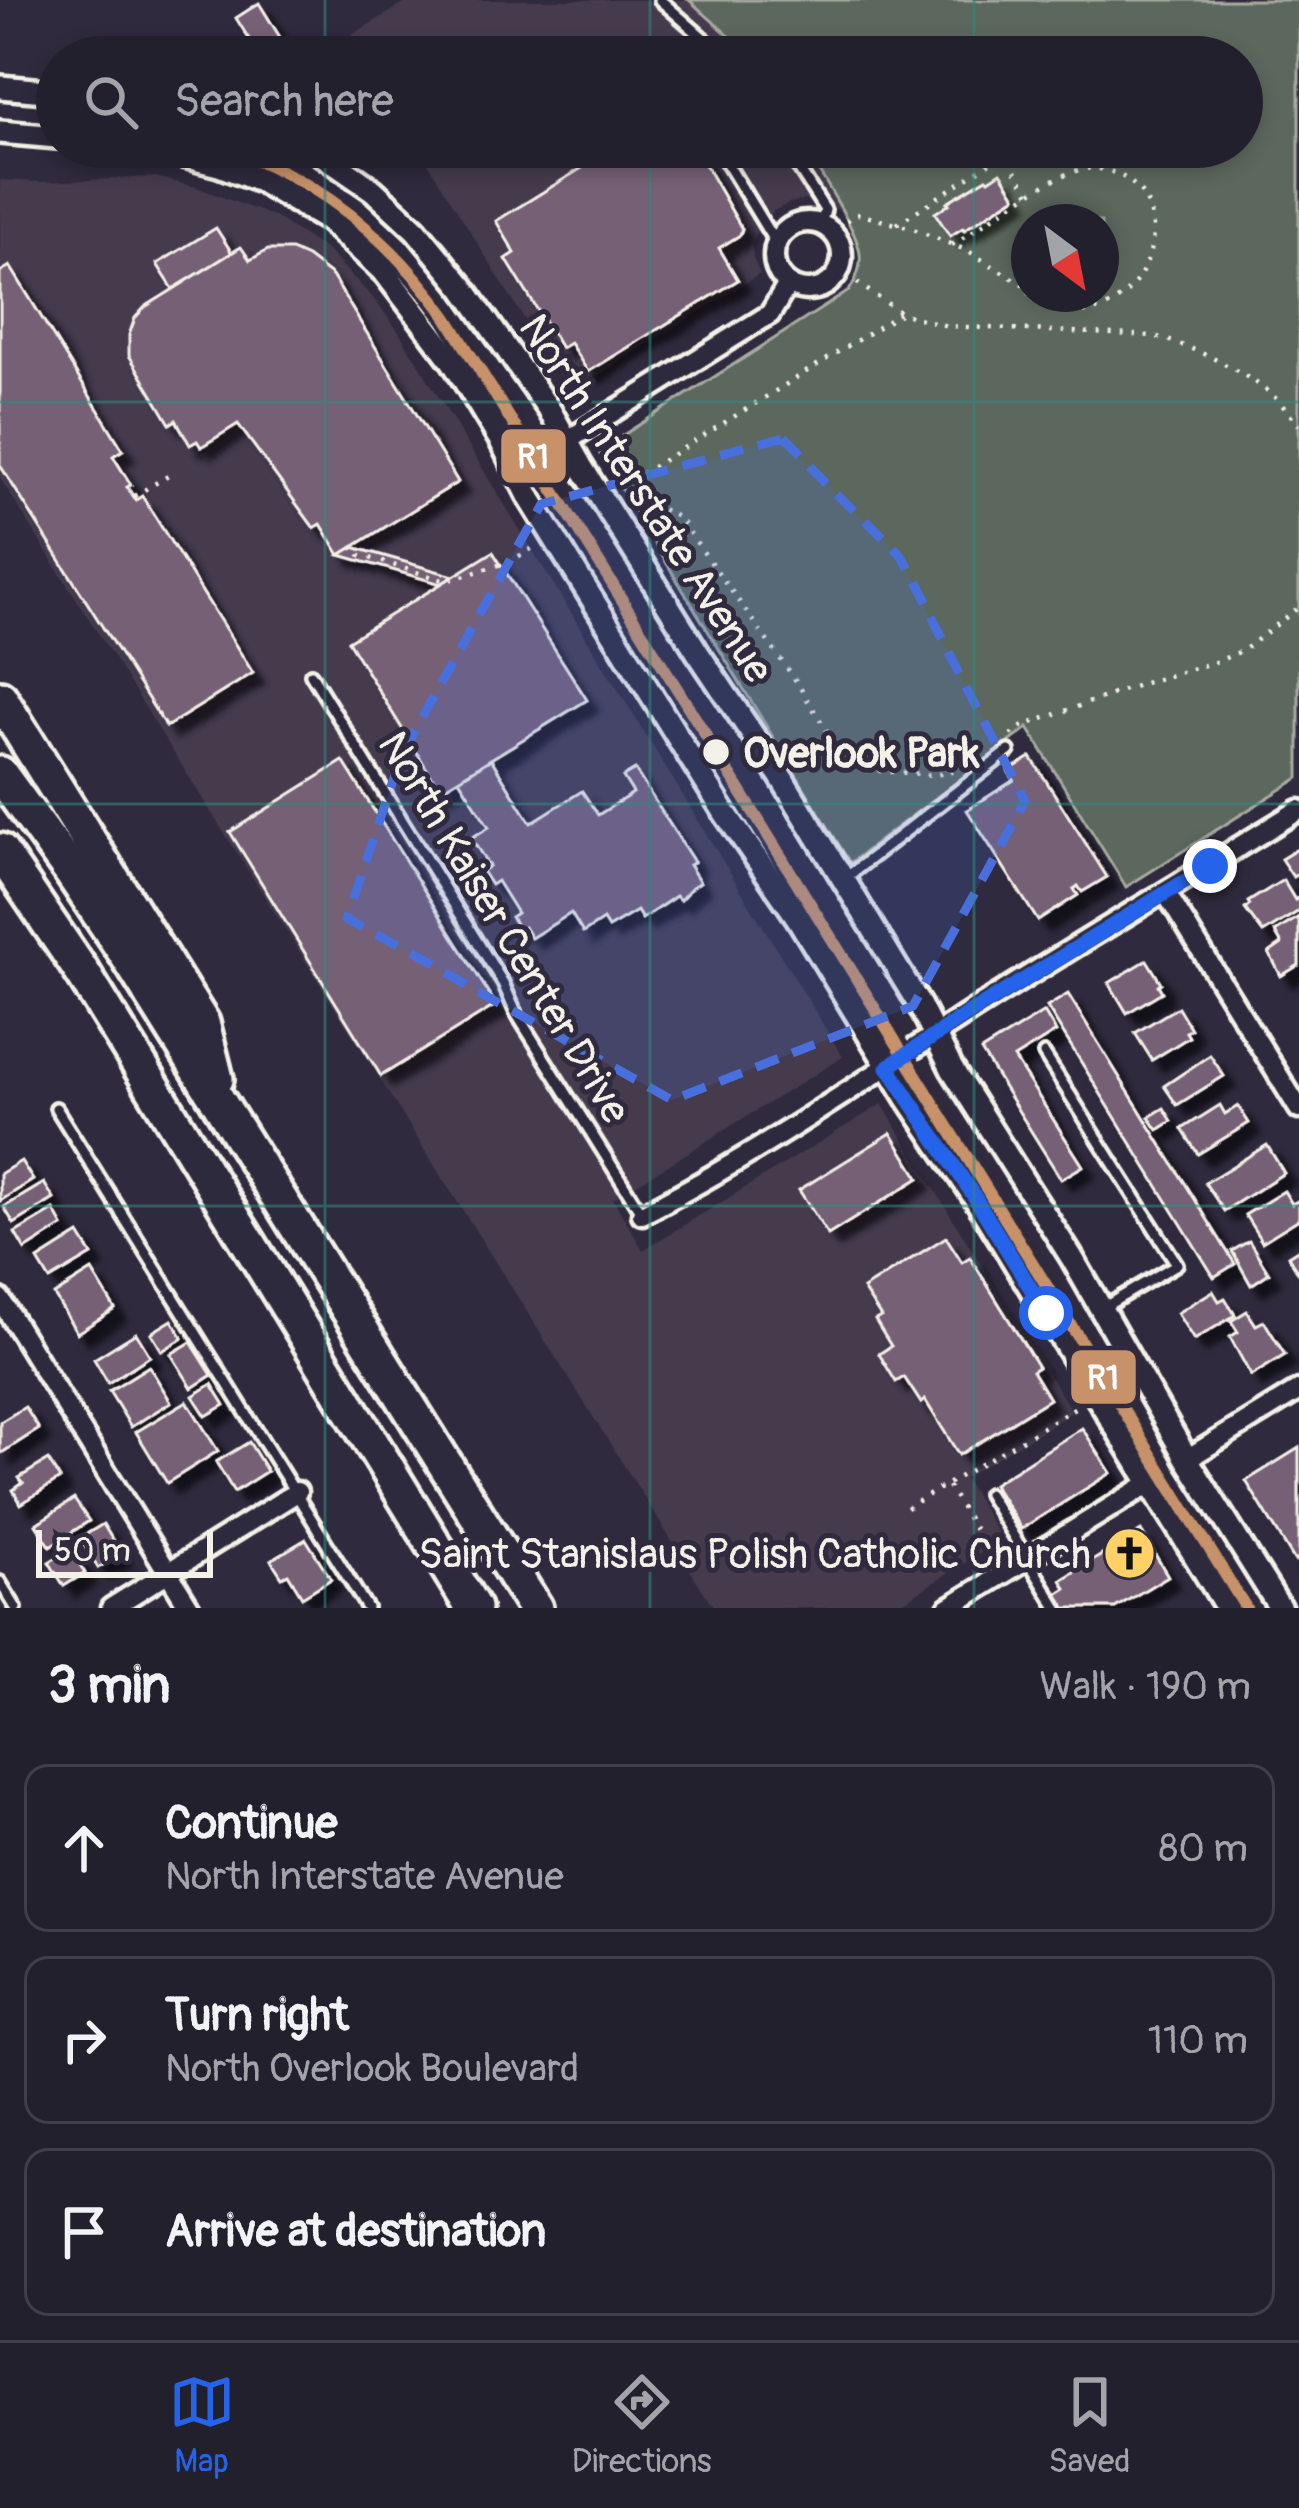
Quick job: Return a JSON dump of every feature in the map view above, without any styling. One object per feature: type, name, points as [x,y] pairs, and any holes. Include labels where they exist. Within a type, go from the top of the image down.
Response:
[{"type":"highway","points":[[0,698],[202,1023],[224,1110]]},
{"type":"highway","points":[[0,774],[116,939],[535,1608]]},
{"type":"highway","points":[[0,851],[84,975],[473,1608]]},
{"type":"highway","points":[[0,883],[84,975]]},
{"type":"street","points":[[0,87],[36,90]]},
{"type":"street","points":[[0,131],[36,135]]},
{"type":"street","points":[[226,168],[329,221],[364,250],[453,362],[553,536],[725,814],[797,917],[974,1196],[1227,1608]]},
{"type":"street","name":"North Interstate Avenue","points":[[341,168],[373,190],[429,243],[538,393],[920,1006],[952,1070],[1029,1188],[1187,1460],[1280,1608]]},
{"type":"street","points":[[799,223],[826,227],[841,247],[840,266],[830,281],[814,289],[788,284],[775,266],[781,235],[799,223]]},
{"type":"street","points":[[517,472],[770,314],[788,284]]},
{"type":"street","points":[[642,1214],[705,1180],[1299,810]]},
{"type":"street","points":[[1166,892],[1299,1109]]},
{"type":"street","points":[[0,1299],[190,1608]]},
{"type":"street","points":[[1187,1460],[1299,1390]]},
{"type":"street","points":[[948,1608],[1150,1483]]},
{"type":"street","points":[[110,1608],[297,1492]]},
{"type":"lane","points":[[660,0],[700,36]]},
{"type":"lane","points":[[730,168],[776,244]]},
{"type":"lane","points":[[798,168],[825,210],[826,227]]},
{"type":"lane","name":"North Kaiser Center Drive","points":[[311,674],[642,1214]]},
{"type":"lane","points":[[843,880],[1010,751]]},
{"type":"lane","points":[[1044,1054],[1177,1264],[1101,1310]]},
{"type":"lane","points":[[56,1108],[367,1608]]},
{"type":"lane","points":[[988,1494],[1058,1608]]},
{"type":"lane","points":[[0,1582],[16,1608]]},
{"type":"path","points":[[897,224],[982,168]]},
{"type":"path","points":[[1013,168],[1031,195]]},
{"type":"path","points":[[952,245],[1031,195],[1080,170],[1099,168],[1142,190],[1153,218],[1152,247],[1142,273],[1119,297]]},
{"type":"path","points":[[826,227],[858,214],[897,224],[968,251],[1011,277]]},
{"type":"path","points":[[840,266],[901,313],[947,326],[1176,342],[1270,392],[1299,425]]},
{"type":"path","points":[[632,480],[901,313]]},
{"type":"path","points":[[601,453],[654,505],[680,518],[794,678],[845,760],[867,770],[934,775],[957,770]]},
{"type":"path","points":[[134,496],[172,473]]},
{"type":"path","points":[[351,548],[360,555],[446,580],[509,562],[553,536]]},
{"type":"path","points":[[998,744],[1023,726],[1244,650],[1299,607]]},
{"type":"path","points":[[907,1508],[1096,1394]]},
{"type":"path","points":[[948,1486],[1003,1574]]},
{"type":"highlighted area","points":[[782,439],[899,557],[1025,801],[913,1006],[672,1100],[347,918],[402,754],[541,504]]},
{"type":"shaded area","points":[[410,0],[689,0],[729,36],[350,36]]},
{"type":"shaded area","points":[[431,168],[816,168],[841,212],[809,199],[774,211],[757,230],[752,245],[760,274],[570,393]]},
{"type":"shaded area","points":[[155,177],[275,217],[328,251],[374,299],[399,332],[843,1057],[613,1199],[643,1250],[882,1104],[1072,1412],[964,1478],[1002,1540],[893,1608],[714,1608],[0,478],[0,180]]},
{"type":"green space","name":"Overlook Park","points":[[689,0],[1299,0],[1299,778],[1126,887],[1028,728],[850,863],[598,451],[849,291],[860,259],[852,231],[817,168],[1263,168],[1263,36],[729,36]]},
{"type":"building","points":[[259,3],[279,36],[247,36],[236,18]]},
{"type":"building","points":[[582,168],[707,168],[742,229],[719,248],[738,280],[588,372],[570,343],[561,348],[506,259],[515,253],[496,221]]},
{"type":"building","points":[[1001,172],[1016,196],[950,236],[935,213]]},
{"type":"building","points":[[216,228],[232,253],[173,289],[157,264]]},
{"type":"building","points":[[241,247],[250,260],[268,250],[291,250],[332,276],[458,482],[340,555],[321,524],[314,528],[238,424],[201,447],[197,441],[190,445],[176,420],[170,424],[129,355],[129,335],[145,307]]},
{"type":"building","points":[[10,266],[123,450],[113,456],[131,485],[127,487],[136,500],[142,496],[253,673],[166,727],[0,465],[0,272]]},
{"type":"building","points":[[353,547],[454,576],[441,584],[340,555]]},
{"type":"building","points":[[493,552],[587,700],[440,790],[348,641]]},
{"type":"building","points":[[1031,757],[1107,877],[1082,892],[1078,886],[1074,889],[1078,895],[1038,921],[967,810],[1014,780],[1008,771]]},
{"type":"building","points":[[491,759],[531,823],[582,791],[598,815],[633,793],[623,777],[635,770],[694,862],[689,865],[700,882],[680,900],[676,896],[642,919],[637,911],[608,928],[603,920],[583,933],[571,913],[531,938],[511,917],[517,913],[497,881],[491,885],[482,871],[489,866],[471,838],[489,827],[459,779]]},
{"type":"building","points":[[343,761],[496,1005],[381,1076],[230,832]]},
{"type":"building","points":[[1299,848],[1299,873],[1293,877],[1281,859]]},
{"type":"building","points":[[1283,880],[1295,900],[1299,897],[1299,911],[1263,933],[1245,909],[1248,902]]},
{"type":"building","points":[[1299,917],[1299,965],[1281,976],[1269,953],[1282,944],[1275,932]]},
{"type":"building","points":[[1147,960],[1162,992],[1127,1013],[1109,983]]},
{"type":"building","points":[[1068,994],[1235,1264],[1214,1277],[1047,1007]]},
{"type":"building","points":[[1178,1007],[1191,1029],[1186,1032],[1189,1037],[1152,1060],[1135,1033]]},
{"type":"building","points":[[1044,1012],[1056,1032],[1014,1058],[1083,1166],[1061,1179],[981,1051]]},
{"type":"building","points":[[1210,1055],[1224,1076],[1177,1105],[1164,1086]]},
{"type":"building","points":[[1220,1105],[1225,1114],[1238,1106],[1249,1123],[1198,1154],[1182,1129]]},
{"type":"building","points":[[1164,1108],[1172,1121],[1158,1130],[1149,1117]]},
{"type":"building","points":[[891,1133],[919,1178],[828,1235],[799,1190]]},
{"type":"building","points":[[1267,1145],[1284,1173],[1224,1211],[1205,1183]]},
{"type":"building","points":[[21,1161],[33,1180],[0,1201],[0,1174]]},
{"type":"building","points":[[44,1183],[54,1199],[14,1224],[4,1207]]},
{"type":"building","points":[[1284,1191],[1292,1204],[1299,1200],[1299,1219],[1262,1242],[1245,1215]]},
{"type":"building","points":[[54,1210],[63,1226],[25,1250],[15,1233]]},
{"type":"building","points":[[79,1234],[92,1255],[50,1280],[38,1260]]},
{"type":"building","points":[[946,1237],[962,1262],[970,1257],[1038,1367],[1032,1371],[1049,1399],[959,1455],[925,1400],[921,1403],[904,1377],[896,1382],[879,1354],[891,1346],[875,1320],[881,1317],[863,1289]]},
{"type":"building","points":[[1249,1241],[1269,1273],[1251,1285],[1232,1251]]},
{"type":"building","points":[[1299,1249],[1299,1274],[1288,1256]]},
{"type":"building","points":[[92,1271],[115,1309],[77,1333],[54,1295]]},
{"type":"building","points":[[1213,1291],[1219,1301],[1225,1298],[1235,1315],[1194,1340],[1177,1313]]},
{"type":"building","points":[[1247,1311],[1256,1325],[1264,1321],[1285,1355],[1251,1376],[1230,1337],[1238,1332],[1231,1321]]},
{"type":"building","points":[[172,1320],[183,1338],[162,1351],[151,1333]]},
{"type":"building","points":[[136,1333],[150,1356],[108,1383],[94,1359]]},
{"type":"building","points":[[191,1342],[212,1375],[192,1388],[171,1354]]},
{"type":"building","points":[[149,1366],[171,1402],[131,1427],[109,1391]]},
{"type":"building","points":[[212,1384],[225,1405],[206,1416],[193,1396]]},
{"type":"building","points":[[187,1401],[218,1451],[167,1483],[136,1432]]},
{"type":"building","points":[[25,1407],[39,1429],[0,1454],[0,1422]]},
{"type":"building","points":[[1082,1428],[1111,1473],[1021,1529],[993,1484]]},
{"type":"building","points":[[249,1442],[267,1471],[234,1492],[216,1462]]},
{"type":"building","points":[[1299,1448],[1299,1558],[1295,1561],[1246,1481]]},
{"type":"building","points":[[48,1460],[60,1479],[21,1504],[13,1490],[23,1483],[19,1478]]},
{"type":"building","points":[[74,1499],[89,1521],[50,1546],[36,1524]]},
{"type":"building","points":[[103,1524],[121,1554],[98,1568],[80,1538]]},
{"type":"building","name":"Saint Stanislaus Polish Catholic Church","points":[[1141,1531],[1168,1576],[1115,1608],[1063,1608],[1055,1595],[1066,1588],[1061,1580]]},
{"type":"building","points":[[306,1539],[331,1579],[302,1597],[288,1574],[282,1577],[271,1560]]},
{"type":"building","points":[[70,1549],[85,1573],[64,1586],[49,1562]]},
{"type":"transit line","name":"R1","points":[[274,168],[319,193],[375,236],[447,317],[1246,1608]]},
{"type":"place","name":"Overlook Park","points":[[716,752]]},
{"type":"place","name":"Saint Stanislaus Polish Catholic Church","points":[[1130,1553]]},
{"type":"route","points":[[1046,1313],[888,1067],[1210,866]]}]
